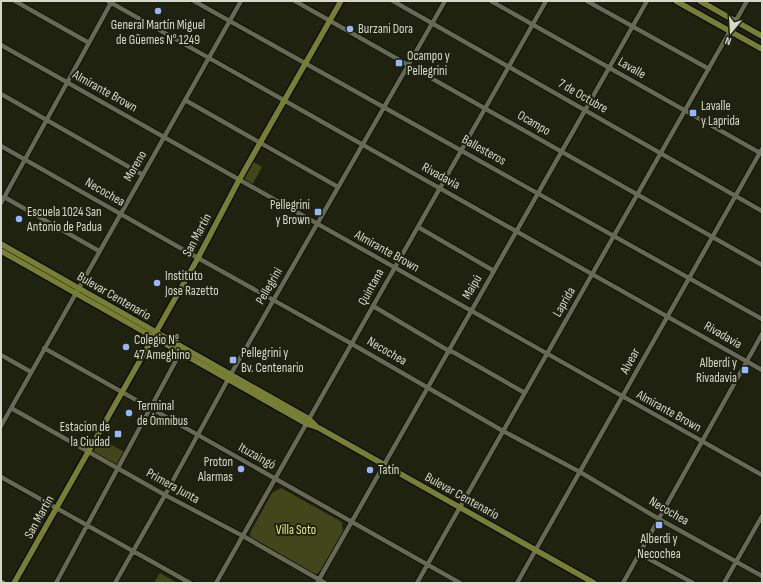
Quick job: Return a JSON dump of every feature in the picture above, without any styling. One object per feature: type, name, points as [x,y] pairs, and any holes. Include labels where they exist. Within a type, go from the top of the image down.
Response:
[{"type":"main road","name":"San Martín","points":[[14,583],[198,258],[239,180],[340,1]]},
{"type":"main road","points":[[676,1],[762,49]]},
{"type":"main road","points":[[700,1],[762,36]]},
{"type":"main road","name":"Bulevar Centenario","points":[[1,244],[77,291]]},
{"type":"main road","name":"Bulevar Centenario","points":[[1,251],[154,334],[594,583]]},
{"type":"main road","name":"Bulevar Centenario","points":[[154,334],[180,352],[229,377]]},
{"type":"street","points":[[15,1],[89,43]]},
{"type":"street","name":"Ballesteros","points":[[194,1],[762,319]]},
{"type":"street","name":"Moreno","points":[[1,426],[241,1]]},
{"type":"street","name":"Ocampo","points":[[295,1],[409,64],[762,266]]},
{"type":"street","name":"7 de Octubre","points":[[393,1],[762,211]]},
{"type":"street","name":"Pellegrini","points":[[115,583],[229,377],[445,1]]},
{"type":"street","name":"Lavalle","points":[[491,1],[685,112],[761,152]]},
{"type":"street","name":"Quintana","points":[[216,583],[546,1]]},
{"type":"street","points":[[587,1],[709,69]]},
{"type":"street","name":"Maipú","points":[[318,581],[647,1]]},
{"type":"street","name":"Laprida","points":[[417,583],[748,1]]},
{"type":"street","points":[[1,203],[111,2]]},
{"type":"street","name":"Rivadavia","points":[[111,2],[762,370]]},
{"type":"street","name":"Almirante Brown","points":[[1,45],[762,475]]},
{"type":"street","points":[[1,94],[143,175]]},
{"type":"street","points":[[186,100],[338,186]]},
{"type":"street","name":"Necochea","points":[[1,146],[762,576]]},
{"type":"street","name":"Alvear","points":[[517,583],[761,152]]},
{"type":"street","points":[[4,197],[99,252]]},
{"type":"street","points":[[418,227],[494,271]]},
{"type":"street","points":[[373,306],[449,351],[525,393]]},
{"type":"street","points":[[623,583],[762,334]]},
{"type":"street","name":"Ituzaingó","points":[[44,348],[460,583]]},
{"type":"street","points":[[56,583],[88,526],[180,352]]},
{"type":"street","points":[[1,355],[31,372]]},
{"type":"street","name":"Primera Junta","points":[[11,408],[165,495],[243,536],[318,581],[325,583]]},
{"type":"street","points":[[1,477],[190,583]]},
{"type":"street","points":[[724,583],[762,516]]},
{"type":"street","points":[[640,554],[692,583]]},
{"type":"green space","points":[[250,160],[262,167],[251,187],[239,180]]},
{"type":"green space","points":[[96,437],[127,453],[118,469],[88,451]]},
{"type":"green space","name":"Villa Soto","points":[[281,488],[342,522],[343,532],[321,570],[317,574],[313,574],[251,539],[250,533],[272,493]]},
{"type":"green space","points":[[160,573],[177,583],[154,583]]},
{"type":"place","name":"General Martín Miguel de Güemes N° 1249","points":[[158,11]]},
{"type":"place","name":"Burzani Dora","points":[[350,29]]},
{"type":"place","name":"Ocampo y Pellegrini","points":[[399,63]]},
{"type":"place","name":"Lavalle y Laprida","points":[[693,113]]},
{"type":"place","name":"Pellegrini y Brown","points":[[318,212]]},
{"type":"place","name":"Escuela 1024 San Antonio de Padua","points":[[19,219]]},
{"type":"place","name":"Instituto Jose Razetto","points":[[157,283]]},
{"type":"place","name":"Colegio Nº 47 Ameghino","points":[[126,347]]},
{"type":"place","name":"Pellegrini y Bv. Centenario","points":[[233,360]]},
{"type":"place","name":"Alberdi y Rivadavia","points":[[745,370]]},
{"type":"place","name":"Terminal de Ómnibus","points":[[129,413]]},
{"type":"place","name":"Estacion de la Ciudad","points":[[118,434]]},
{"type":"place","name":"Proton Alarmas","points":[[241,469]]},
{"type":"place","name":"Tatín","points":[[370,470]]},
{"type":"place","name":"Alberdi y Necochea","points":[[659,525]]}]
